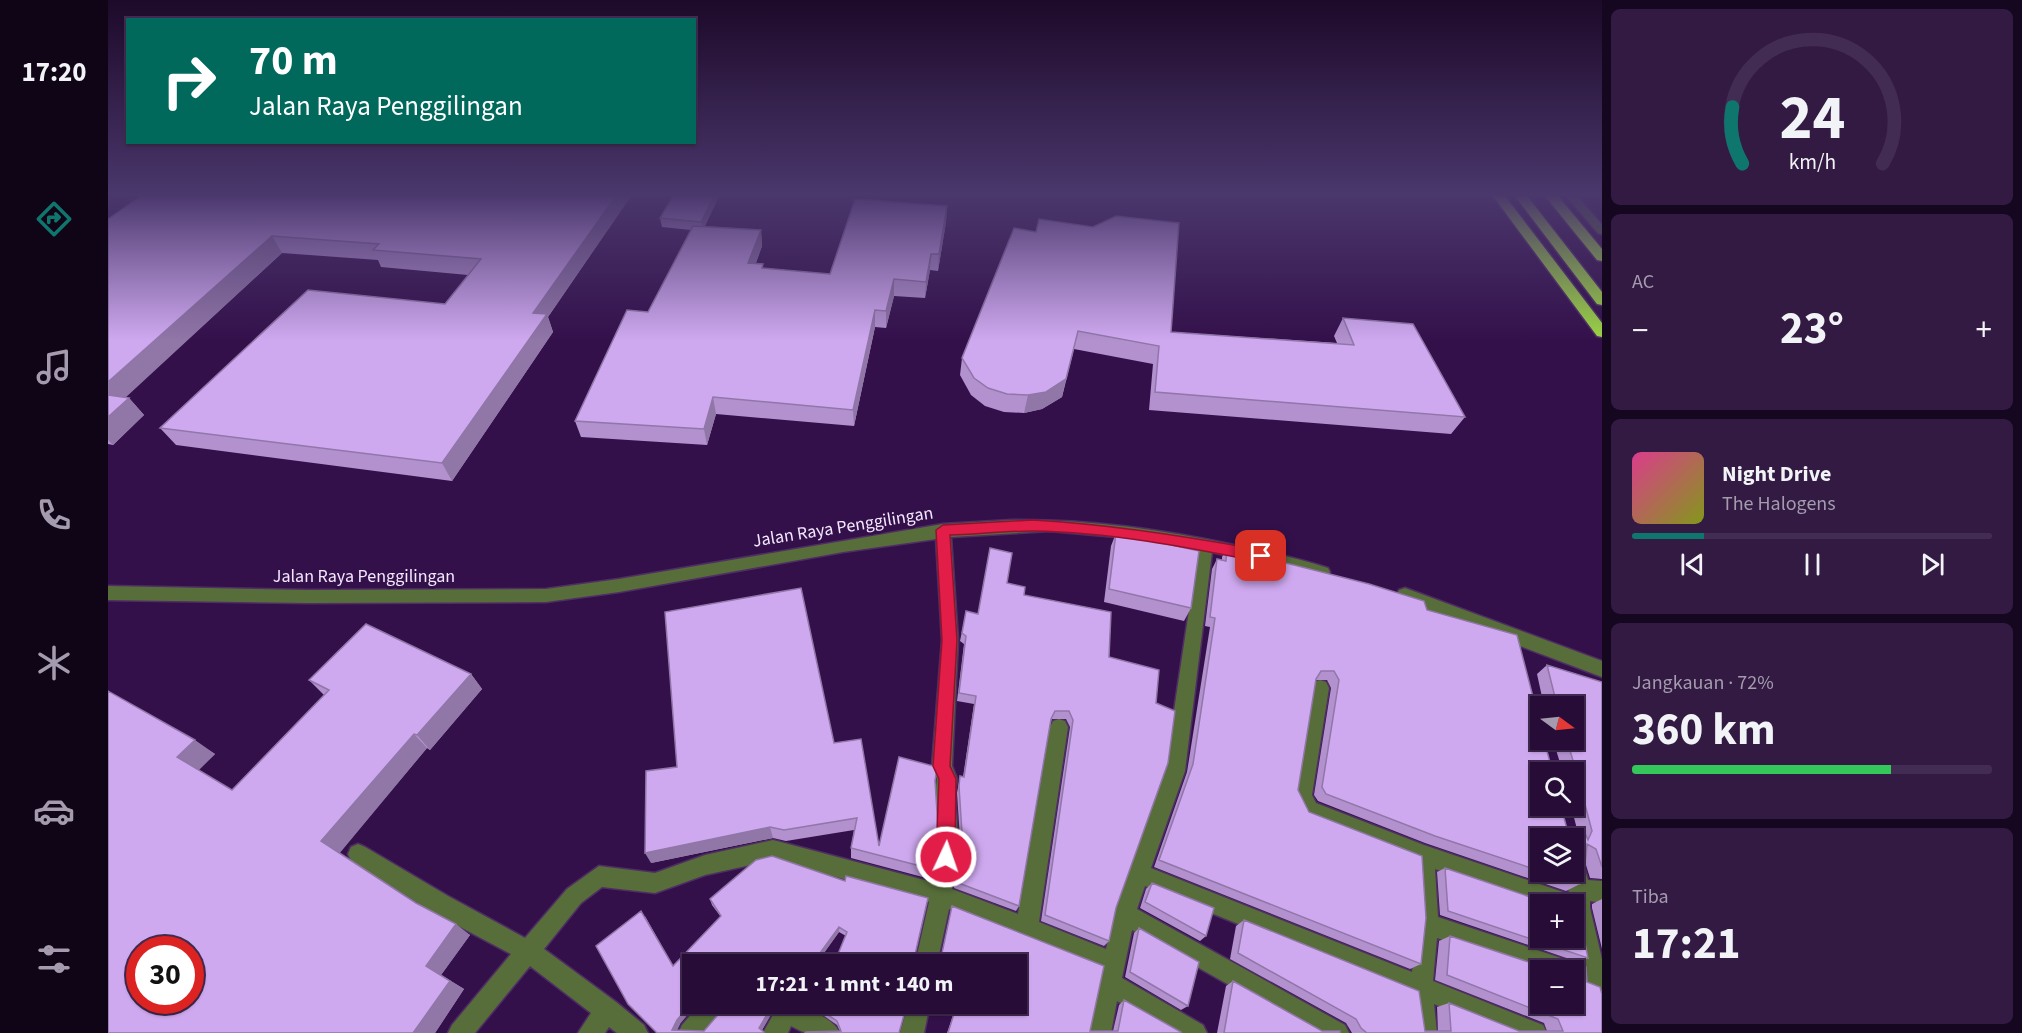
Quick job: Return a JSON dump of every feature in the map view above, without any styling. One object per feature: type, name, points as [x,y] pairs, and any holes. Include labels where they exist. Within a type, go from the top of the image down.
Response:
[{"type":"highway","points":[[1535,244],[1602,333]]},
{"type":"highway","points":[[1541,244],[1602,325]]},
{"type":"highway","points":[[1558,244],[1602,302]]},
{"type":"highway","points":[[1592,244],[1602,257]]},
{"type":"street","name":"Jalan Raya Penggilingan","points":[[108,593],[277,597],[560,595],[943,530],[1057,526],[1204,545],[1261,556],[1340,577]]},
{"type":"street","points":[[928,954],[941,895],[948,839],[945,794],[947,779],[942,766],[950,640],[943,530]]},
{"type":"street","points":[[1100,1033],[1125,914],[1175,771],[1204,564],[1204,545]]},
{"type":"street","points":[[1385,589],[1602,669]]},
{"type":"street","points":[[1517,638],[1521,659]]},
{"type":"street","points":[[1320,688],[1302,796],[1309,810],[1424,855],[1549,894]]},
{"type":"street","points":[[1027,928],[1059,727]]},
{"type":"street","points":[[460,1033],[530,952],[574,896],[599,876],[655,883],[705,865],[773,850],[941,895],[1027,928],[1113,974],[1195,1033]]},
{"type":"street","points":[[358,854],[440,904],[530,952],[636,1033]]},
{"type":"street","points":[[1424,855],[1428,924],[1421,989],[1425,1033]]},
{"type":"street","points":[[1140,874],[1535,1033]]},
{"type":"street","points":[[1584,899],[1602,892]]},
{"type":"street","points":[[1125,914],[1337,1033]]},
{"type":"street","points":[[1428,924],[1534,960]]},
{"type":"street","points":[[1584,935],[1602,1007]]},
{"type":"street","points":[[1584,977],[1597,982]]},
{"type":"street","points":[[590,1033],[608,1010]]},
{"type":"street","points":[[690,1033],[706,1014]]},
{"type":"street","points":[[775,1033],[782,1014]]},
{"type":"street","points":[[796,1014],[828,1033]]},
{"type":"street","points":[[912,1033],[916,1014]]},
{"type":"building","points":[[108,244],[263,244],[108,382]]},
{"type":"building","points":[[379,244],[582,244],[533,313],[547,314],[442,463],[160,428],[308,290],[445,304],[481,259],[373,250]]},
{"type":"building","points":[[683,244],[755,244],[748,263],[763,264],[762,268],[830,274],[840,244],[941,244],[939,254],[931,254],[926,282],[894,279],[886,311],[875,310],[853,410],[713,397],[704,429],[575,421],[627,310],[648,312]]},
{"type":"building","points":[[1008,244],[1177,244],[1171,332],[1354,345],[1343,318],[1413,324],[1465,417],[1155,392],[1159,346],[1078,331],[1066,379],[1046,392],[1028,395],[1007,394],[988,388],[974,378],[962,358]]},
{"type":"building","points":[[108,395],[129,398],[108,417]]},
{"type":"building","points":[[1116,533],[1199,551],[1191,608],[1109,589]]},
{"type":"building","points":[[990,548],[1012,553],[1007,583],[1025,587],[1024,595],[1111,612],[1109,657],[1159,670],[1156,703],[1175,711],[1168,763],[1116,908],[1109,941],[1045,915],[1073,720],[1069,711],[1055,711],[1051,719],[1019,906],[956,882],[962,833],[960,776],[964,777],[976,696],[959,693],[966,636],[962,633],[966,611],[978,614]]},
{"type":"building","points":[[1227,548],[1369,584],[1424,601],[1427,610],[1517,635],[1533,696],[1530,696],[1530,750],[1547,750],[1550,762],[1530,762],[1530,816],[1564,816],[1567,828],[1530,828],[1530,868],[1435,836],[1326,794],[1322,787],[1339,680],[1334,671],[1321,671],[1316,679],[1298,790],[1309,812],[1422,856],[1426,918],[1421,964],[1159,860],[1193,764],[1215,618],[1210,617],[1217,559],[1226,561]]},
{"type":"building","points":[[801,588],[834,743],[861,739],[879,846],[899,757],[937,767],[935,781],[938,828],[932,869],[851,848],[857,818],[784,830],[770,827],[645,853],[646,771],[677,767],[665,612]]},
{"type":"building","points":[[366,624],[471,674],[417,735],[414,734],[321,841],[416,903],[456,924],[426,966],[450,981],[413,1033],[108,1033],[108,691],[195,740],[177,757],[232,790],[329,690],[309,680]]},
{"type":"building","points":[[1547,665],[1602,682],[1602,867],[1596,849],[1587,844],[1585,863],[1584,833],[1588,840],[1592,831],[1584,801],[1584,762],[1573,762],[1570,750],[1584,750],[1584,696],[1555,696]]},
{"type":"building","points":[[772,856],[845,881],[846,876],[928,898],[915,954],[838,954],[847,932],[839,927],[819,954],[685,954],[721,916],[710,899],[756,860]]},
{"type":"building","points":[[1445,868],[1530,897],[1530,939],[1448,911]]},
{"type":"building","points":[[1152,883],[1214,908],[1206,936],[1145,902]]},
{"type":"building","points":[[952,906],[1104,966],[1090,1031],[1118,1031],[1124,1000],[1181,1033],[948,1033],[954,1014],[1027,1014],[1027,954],[942,953]]},
{"type":"building","points":[[641,911],[673,966],[682,957],[682,1014],[672,1030],[704,1031],[719,1014],[767,1014],[759,1028],[764,1032],[657,1033],[628,1004],[596,946]]},
{"type":"building","points":[[1244,920],[1419,991],[1425,1031],[1451,1031],[1449,1003],[1519,1031],[1563,1031],[1558,1019],[1545,1014],[1584,1014],[1584,967],[1586,967],[1587,982],[1600,987],[1602,994],[1602,1033],[1367,1033],[1356,1019],[1238,953]]},
{"type":"building","points":[[1139,928],[1199,962],[1188,1006],[1130,972]]},
{"type":"building","points":[[1450,936],[1530,962],[1530,1008],[1447,975]]},
{"type":"building","points":[[1584,938],[1588,958],[1558,948],[1584,948]]},
{"type":"building","points":[[1233,981],[1322,1031],[1340,1031],[1340,1033],[1224,1033]]},
{"type":"building","points":[[826,1014],[904,1014],[899,1033],[805,1033],[841,1031],[837,1021]]},
{"type":"route","points":[[946,857],[948,839],[945,794],[947,779],[942,766],[950,640],[943,530],[1013,526],[1082,528],[1204,545],[1261,556]]}]
